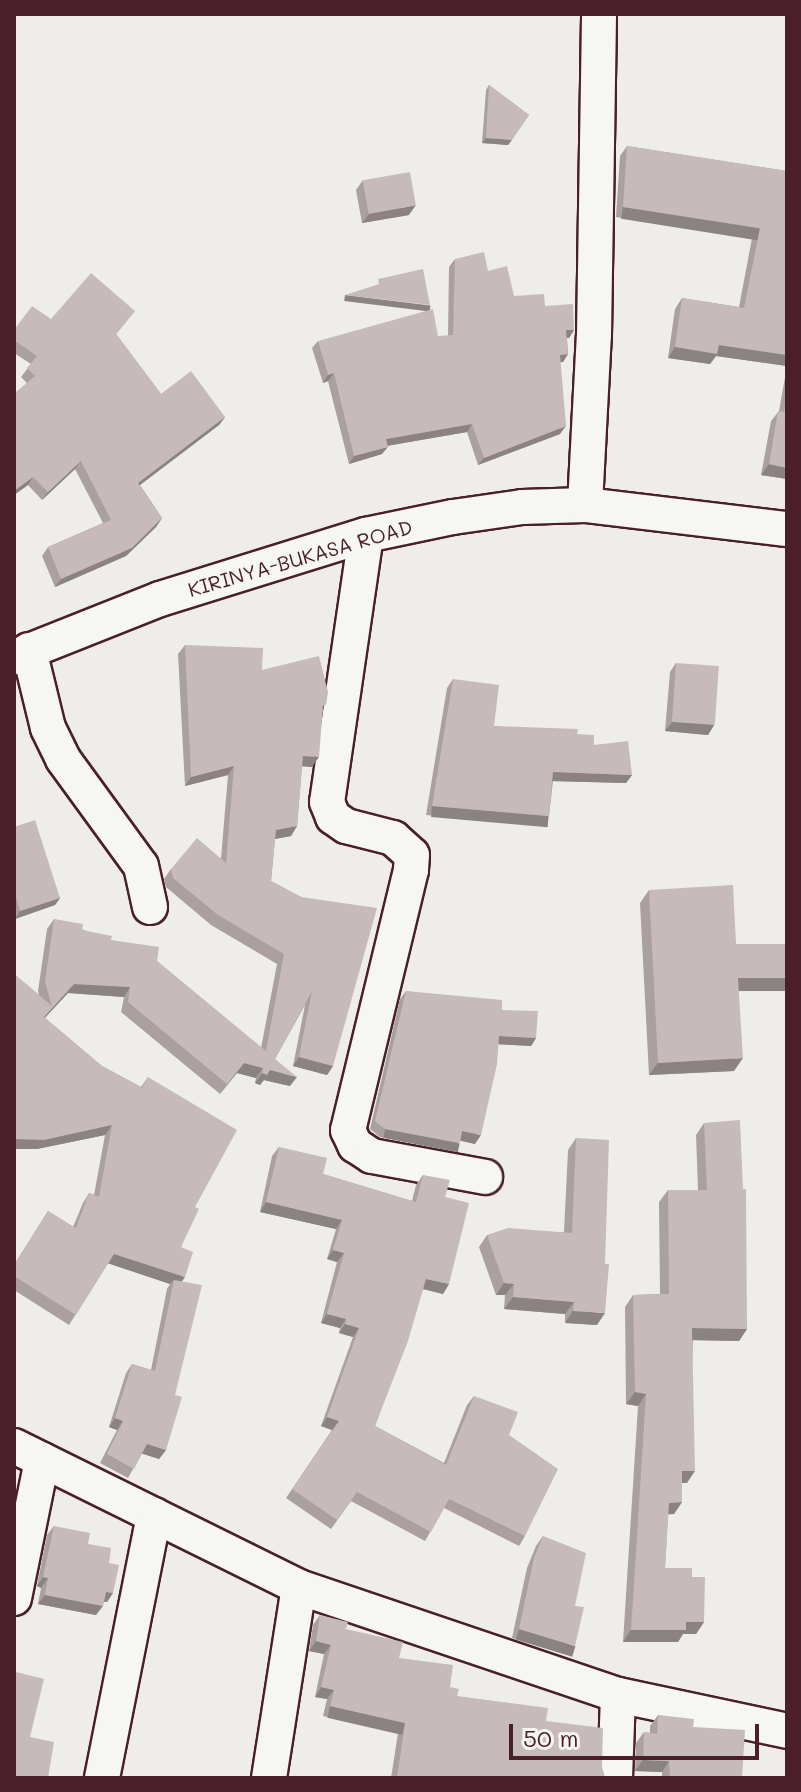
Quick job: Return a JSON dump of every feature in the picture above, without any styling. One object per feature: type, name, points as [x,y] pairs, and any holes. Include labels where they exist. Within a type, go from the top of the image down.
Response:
[{"type":"street","points":[[585,505],[594,335],[599,14]]},
{"type":"street","name":"KIRINYA-BUKASA ROAD","points":[[22,654],[160,599],[366,535],[508,509],[585,505],[787,529]]},
{"type":"street","points":[[366,535],[327,802],[333,817],[346,826],[401,843],[412,855],[411,870],[348,1130],[355,1145],[372,1156],[485,1177]]},
{"type":"street","points":[[22,654],[53,739],[93,803],[141,866],[150,907]]},
{"type":"street","points":[[14,1598],[28,1453],[299,1587],[618,1695],[787,1731]]},
{"type":"street","points":[[102,1778],[154,1515]]},
{"type":"street","points":[[269,1778],[299,1587]]},
{"type":"street","points":[[615,1778],[618,1695]]},
{"type":"building","points":[[489,85],[529,115],[512,140],[486,138]]},
{"type":"building","points":[[627,146],[787,171],[787,355],[719,345],[717,354],[675,347],[682,298],[744,308],[760,228],[623,207]]},
{"type":"building","points":[[410,172],[416,205],[369,214],[363,180]]},
{"type":"building","points":[[484,252],[488,271],[507,266],[514,296],[544,294],[545,306],[573,304],[574,330],[566,330],[568,354],[560,355],[566,426],[484,458],[472,424],[386,439],[388,447],[354,456],[334,373],[328,375],[318,341],[433,309],[438,336],[453,335],[455,259]]},
{"type":"building","points":[[423,269],[430,305],[345,295],[379,284],[378,279]]},
{"type":"building","points":[[91,273],[135,311],[116,334],[161,394],[191,371],[225,417],[138,483],[162,518],[132,548],[61,579],[48,547],[111,520],[81,461],[48,492],[33,477],[14,491],[14,394],[35,376],[27,368],[37,356],[14,340],[14,330],[32,306],[51,319]]},
{"type":"building","points":[[787,397],[787,468],[769,464],[778,411],[784,412]]},
{"type":"building","points":[[185,645],[263,648],[262,670],[319,656],[328,692],[326,705],[323,706],[319,757],[303,756],[297,826],[276,830],[271,881],[301,897],[377,908],[333,1066],[299,1057],[312,991],[275,1059],[297,1077],[270,1070],[267,1075],[262,1073],[263,1068],[244,1063],[227,1084],[128,1002],[130,987],[74,984],[44,1017],[102,1066],[142,1088],[148,1077],[237,1130],[195,1207],[199,1209],[181,1247],[193,1252],[185,1277],[114,1254],[76,1315],[14,1276],[14,1266],[48,1211],[76,1228],[89,1193],[99,1197],[112,1125],[44,1140],[14,1139],[14,974],[52,1006],[45,982],[54,919],[83,924],[82,930],[112,936],[111,940],[159,947],[157,961],[266,1051],[284,954],[218,915],[173,878],[171,869],[197,838],[226,863],[234,766],[191,777]]},
{"type":"building","points":[[676,663],[719,666],[715,725],[672,722]]},
{"type":"building","points":[[453,679],[499,685],[494,726],[578,729],[577,734],[594,735],[594,745],[628,741],[632,775],[553,772],[549,816],[432,806]]},
{"type":"building","points":[[35,820],[60,898],[20,911],[14,890],[14,827]]},
{"type":"building","points":[[733,885],[736,944],[787,944],[787,978],[738,978],[743,1058],[658,1063],[649,890]]},
{"type":"building","points":[[406,991],[502,1000],[502,1010],[538,1011],[536,1038],[499,1036],[497,1064],[481,1135],[462,1131],[460,1143],[385,1129],[375,1121]]},
{"type":"building","points":[[740,1120],[743,1189],[746,1189],[747,1329],[692,1328],[695,1471],[682,1471],[682,1502],[669,1503],[665,1568],[692,1568],[692,1577],[705,1577],[704,1622],[686,1622],[686,1630],[631,1630],[646,1394],[635,1392],[633,1295],[669,1294],[668,1190],[707,1190],[704,1123]]},
{"type":"building","points":[[576,1138],[609,1140],[605,1264],[609,1264],[605,1313],[573,1311],[574,1302],[513,1297],[514,1284],[504,1283],[487,1235],[508,1228],[572,1233]]},
{"type":"building","points":[[279,1147],[327,1158],[323,1174],[416,1202],[423,1175],[450,1180],[445,1197],[469,1203],[449,1284],[426,1279],[408,1341],[375,1426],[446,1465],[474,1396],[518,1412],[509,1435],[558,1469],[525,1536],[449,1499],[431,1532],[357,1492],[337,1520],[292,1489],[339,1421],[327,1417],[359,1328],[345,1324],[346,1319],[327,1314],[344,1253],[333,1250],[342,1220],[266,1202]]},
{"type":"building","points":[[174,1280],[202,1285],[175,1395],[182,1397],[166,1450],[147,1444],[134,1469],[107,1454],[123,1421],[115,1418],[132,1364],[155,1371]]},
{"type":"building","points":[[54,1526],[90,1533],[88,1544],[111,1548],[109,1563],[119,1565],[113,1593],[106,1592],[103,1606],[45,1595],[48,1578],[43,1577]]},
{"type":"building","points":[[543,1536],[586,1553],[575,1606],[584,1607],[575,1646],[519,1629],[534,1558]]},
{"type":"building","points":[[320,1615],[348,1622],[346,1629],[403,1642],[399,1658],[453,1665],[450,1687],[459,1689],[457,1696],[548,1708],[546,1721],[603,1728],[602,1768],[605,1778],[397,1778],[405,1723],[330,1706],[334,1690],[321,1687],[331,1645],[316,1641]]},
{"type":"building","points":[[16,1672],[44,1679],[30,1737],[54,1742],[48,1778],[14,1778]]},
{"type":"building","points":[[658,1715],[694,1719],[693,1727],[745,1730],[742,1778],[670,1778],[669,1761],[643,1760],[644,1732],[657,1734]]}]
